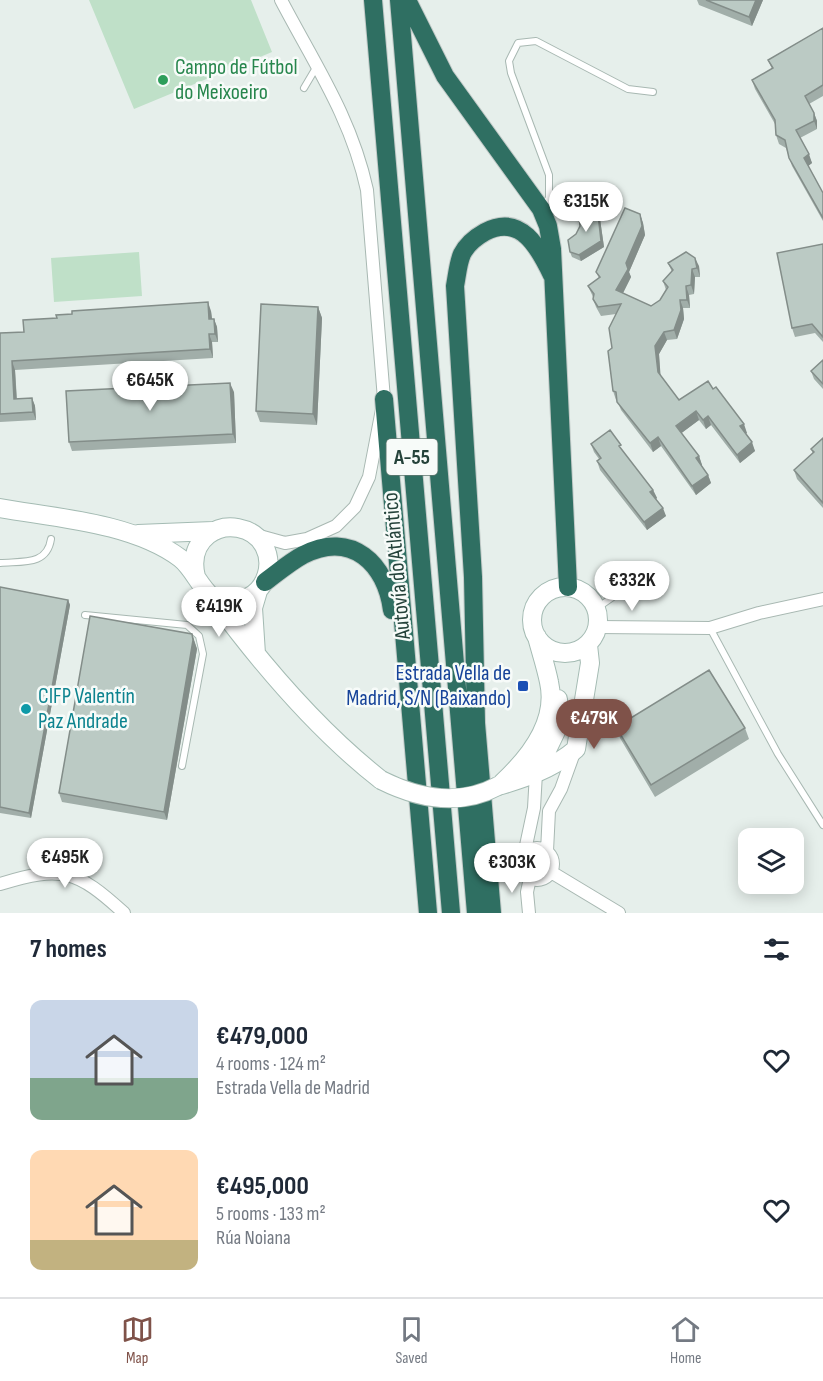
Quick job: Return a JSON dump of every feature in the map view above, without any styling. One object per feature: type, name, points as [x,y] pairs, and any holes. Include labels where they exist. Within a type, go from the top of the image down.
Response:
[{"type":"highway","name":"Autovía do Atlántico","points":[[373,0],[451,913]]},
{"type":"highway","name":"A-55","points":[[399,0],[476,913]]},
{"type":"highway","points":[[407,0],[445,76],[540,209],[548,226],[552,249],[568,587]]},
{"type":"highway","points":[[492,913],[476,723],[473,577],[455,286],[462,254],[475,238],[491,229],[506,226],[521,230],[538,246],[552,275]]},
{"type":"highway","points":[[384,399],[428,913]]},
{"type":"highway","points":[[261,586],[304,554],[338,546],[359,552],[372,562],[389,591],[396,635],[407,667]]},
{"type":"main road","points":[[0,508],[133,534],[164,547],[183,560],[202,589],[212,597],[282,686],[361,764],[381,780],[403,791],[426,797],[456,800],[485,793],[562,760],[576,749],[590,663],[588,645]]},
{"type":"main road","points":[[133,534],[213,531],[232,527],[252,533],[266,550],[269,561],[253,608],[256,654]]},
{"type":"main road","points":[[196,577],[194,556],[198,546],[213,531]]},
{"type":"main road","points":[[212,597],[236,602],[261,586]]},
{"type":"main road","points":[[536,772],[559,725],[560,702],[550,684],[537,637],[532,617],[540,598],[558,587],[568,587],[586,593],[597,608],[598,627],[588,645],[580,650],[561,653],[543,645],[537,637]]},
{"type":"main road","points":[[498,786],[529,756],[549,716],[550,684]]},
{"type":"street","points":[[252,533],[285,543],[308,539],[336,526],[355,507],[369,477],[384,399],[367,190],[360,156],[346,120],[282,0]]},
{"type":"street","points":[[598,627],[710,628],[759,613],[823,599]]},
{"type":"street","points":[[536,772],[534,808],[523,870],[530,878],[542,879],[551,872],[554,865],[547,851],[549,811],[561,789],[576,749]]},
{"type":"street","points":[[524,855],[536,848],[547,851]]},
{"type":"street","points":[[551,872],[619,913]]},
{"type":"street","points":[[0,885],[40,874],[67,874],[93,884],[124,913]]},
{"type":"street","points":[[529,913],[527,892],[530,878]]},
{"type":"lane","points":[[540,209],[549,198],[549,175],[511,73],[509,61],[518,43],[536,41],[628,89],[653,92]]},
{"type":"lane","points":[[304,88],[317,65]]},
{"type":"lane","points":[[0,563],[42,557],[49,550],[51,540]]},
{"type":"lane","points":[[597,608],[643,576]]},
{"type":"lane","points":[[85,615],[187,625],[199,636],[203,654],[182,766]]},
{"type":"lane","points":[[710,628],[778,754],[823,825]]},
{"type":"green space","name":"Campo de Fútbol do Meixoeiro","points":[[89,0],[251,0],[272,52],[134,109]]},
{"type":"green space","points":[[139,252],[142,296],[54,302],[51,258]]},
{"type":"building","points":[[706,0],[756,0],[749,17]]},
{"type":"building","points":[[823,28],[823,85],[805,96],[814,113],[814,121],[796,130],[809,154],[804,158],[823,193],[823,218],[789,158],[785,140],[776,135],[775,120],[752,80],[773,68],[768,60]]},
{"type":"building","points":[[625,208],[640,214],[642,226],[626,263],[628,269],[616,290],[651,306],[660,300],[668,287],[663,281],[673,270],[668,263],[686,252],[695,258],[697,268],[692,269],[691,285],[686,286],[687,300],[680,300],[681,310],[674,330],[664,332],[655,346],[658,372],[679,400],[708,381],[713,389],[716,387],[744,424],[740,426],[752,442],[737,455],[708,416],[703,420],[696,411],[676,426],[699,456],[696,458],[708,475],[692,486],[658,437],[650,443],[617,402],[616,392],[613,391],[608,351],[612,348],[609,328],[621,304],[598,307],[593,299],[594,294],[588,286],[600,277],[596,272]]},
{"type":"building","points":[[587,209],[598,214],[601,241],[579,255],[570,252],[568,240],[576,234],[580,226],[579,216]]},
{"type":"building","points":[[823,244],[823,337],[812,324],[792,328],[777,253]]},
{"type":"building","points":[[208,302],[209,319],[214,319],[215,334],[209,334],[210,349],[12,361],[14,399],[32,398],[33,412],[0,414],[0,333],[24,332],[23,320],[57,318],[56,315],[72,314],[72,311]]},
{"type":"building","points":[[261,304],[318,307],[313,414],[256,411]]},
{"type":"building","points":[[823,360],[823,384],[811,371]]},
{"type":"building","points":[[230,383],[233,434],[69,442],[66,391]]},
{"type":"building","points":[[610,430],[621,445],[619,446],[653,490],[650,492],[663,508],[644,522],[597,461],[601,458],[591,444]]},
{"type":"building","points":[[823,438],[823,503],[794,470],[814,452],[811,449]]},
{"type":"building","name":"CIFP Valentín Paz Andrade","points":[[0,587],[68,600],[29,813],[0,807]]},
{"type":"building","points":[[90,616],[192,634],[193,640],[164,812],[59,793]]},
{"type":"building","points":[[709,670],[745,728],[651,785],[616,727]]},
{"type":"place","name":"Campo de Fútbol do Meixoeiro","points":[[163,80]]},
{"type":"place","name":"Estrada Vella de Madrid, S/N (Baixando)","points":[[523,686]]},
{"type":"place","name":"CIFP Valentín Paz Andrade","points":[[26,709]]}]
